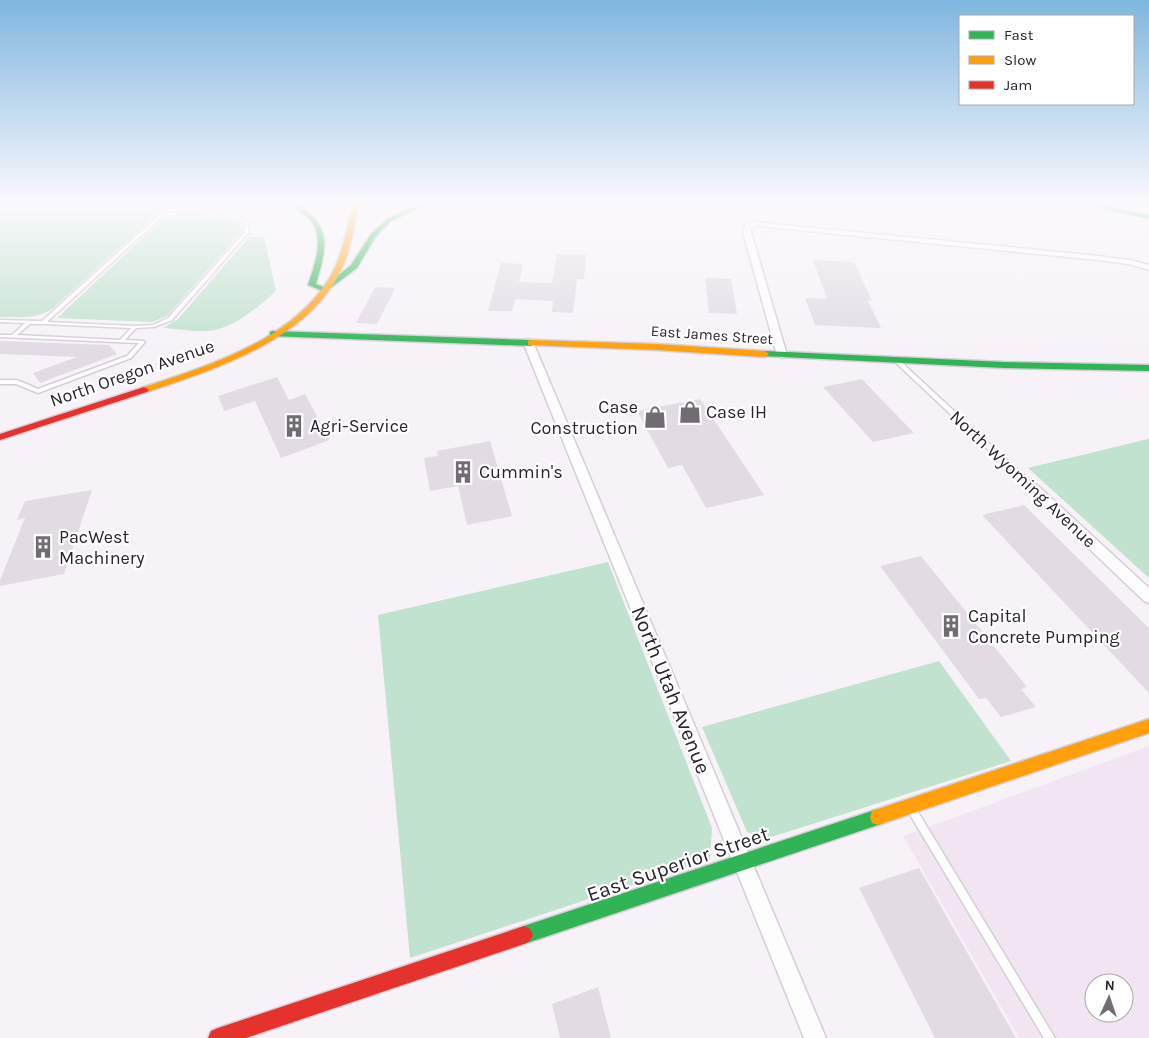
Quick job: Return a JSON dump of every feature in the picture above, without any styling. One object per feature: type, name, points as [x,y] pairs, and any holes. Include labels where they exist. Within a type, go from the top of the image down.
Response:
[{"type":"main road","points":[[321,252],[312,285],[325,290]]},
{"type":"main road","points":[[325,290],[336,273],[343,252]]},
{"type":"main road","points":[[325,290],[354,266],[362,252]]},
{"type":"main road","name":"North Oregon Avenue","points":[[0,437],[181,377],[232,356],[273,334],[302,313],[325,290]]},
{"type":"main road","name":"East James Street","points":[[273,334],[728,350],[896,361],[1149,368]]},
{"type":"main road","name":"East Superior Street","points":[[218,1038],[1149,726]]},
{"type":"street","points":[[753,252],[782,355]]},
{"type":"street","points":[[1042,252],[1130,262],[1149,268]]},
{"type":"street","name":"North Utah Avenue","points":[[528,342],[815,1038]]},
{"type":"street","name":"North Wyoming Avenue","points":[[1032,488],[1149,597]]},
{"type":"lane","points":[[43,323],[120,252]]},
{"type":"lane","points":[[0,321],[135,327],[154,326],[172,317],[229,252]]},
{"type":"lane","points":[[13,336],[29,322]]},
{"type":"lane","points":[[121,341],[135,327]]},
{"type":"lane","points":[[0,336],[143,342],[129,357],[38,391],[17,382],[0,382]]},
{"type":"lane","name":"North Wyoming Avenue","points":[[896,361],[1032,488]]},
{"type":"lane","points":[[910,806],[1050,1038]]},
{"type":"shaded area","points":[[1149,746],[1149,1038],[1019,1038],[903,836]]},
{"type":"green space","points":[[0,252],[114,252],[52,309],[34,316],[0,317]]},
{"type":"green space","points":[[127,252],[223,252],[167,316],[152,322],[57,318]]},
{"type":"green space","points":[[236,252],[267,252],[276,291],[247,315],[223,328],[214,330],[163,328],[178,319]]},
{"type":"green space","points":[[1149,439],[1149,578],[1028,468]]},
{"type":"green space","points":[[608,562],[712,828],[710,859],[410,958],[378,615]]},
{"type":"green space","points":[[939,661],[1011,761],[765,839],[747,832],[702,727]]},
{"type":"building","points":[[557,254],[586,254],[584,279],[577,279],[573,313],[552,312],[553,301],[515,299],[512,311],[488,311],[501,263],[523,264],[519,282],[552,283]]},
{"type":"building","points":[[813,260],[854,262],[872,301],[868,301],[881,328],[815,325],[805,298],[827,299]]},
{"type":"building","points":[[705,278],[731,279],[737,314],[709,313]]},
{"type":"building","points":[[375,287],[395,288],[377,324],[356,323]]},
{"type":"building","points":[[0,341],[109,345],[117,354],[40,383],[33,373],[77,357],[0,354]]},
{"type":"building","name":"Agri-Service","points":[[277,377],[289,400],[305,394],[330,440],[281,458],[255,401],[224,411],[218,396]]},
{"type":"building","points":[[862,379],[914,433],[873,442],[823,387]]},
{"type":"building","points":[[700,399],[764,495],[706,508],[682,465],[668,468],[637,411]]},
{"type":"building","name":"Cummin's","points":[[490,441],[512,516],[467,525],[458,486],[430,491],[424,458],[438,456],[437,451]]},
{"type":"building","name":"PacWest Machinery","points":[[92,490],[64,574],[0,586],[0,580],[25,518],[17,520],[25,501]]},
{"type":"building","points":[[1024,505],[1149,628],[1149,693],[982,515]]},
{"type":"building","name":"Capital Concrete Pumping","points":[[921,556],[1027,687],[1021,689],[1036,707],[1001,717],[986,698],[979,699],[880,566]]},
{"type":"building","points":[[919,868],[1016,1038],[935,1038],[859,888]]},
{"type":"building","points":[[598,987],[611,1038],[560,1038],[552,1004]]},
{"type":"traffic: fast","points":[[320,252],[312,285],[325,290],[354,266],[362,252]]},
{"type":"traffic: fast","points":[[273,334],[531,343]]},
{"type":"traffic: fast","points":[[765,354],[1004,365],[1149,368]]},
{"type":"traffic: fast","points":[[524,935],[878,817]]},
{"type":"traffic: slow","points":[[144,390],[223,361],[250,349],[276,334],[299,318],[319,299],[334,277],[344,252]]},
{"type":"traffic: slow","points":[[531,343],[657,347],[765,354]]},
{"type":"traffic: slow","points":[[878,817],[1149,726]]},
{"type":"traffic: jam","points":[[0,437],[144,390]]},
{"type":"traffic: jam","points":[[218,1038],[524,935]]},
{"type":"place","name":"Case IH","points":[[690,412]]},
{"type":"place","name":"Case Construction","points":[[655,417]]},
{"type":"place","name":"Agri-Service","points":[[294,426]]},
{"type":"place","name":"Cummin's","points":[[463,472]]},
{"type":"place","name":"PacWest Machinery","points":[[43,547]]},
{"type":"place","name":"Capital Concrete Pumping","points":[[951,626]]}]
